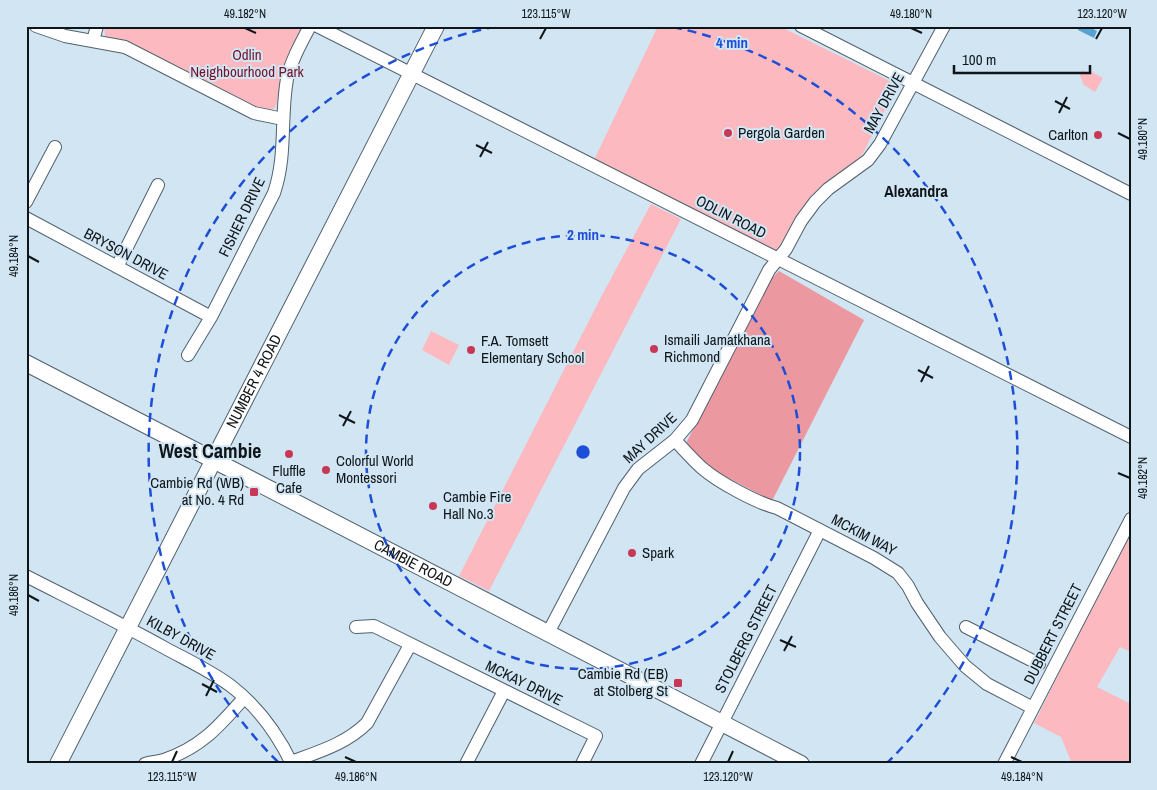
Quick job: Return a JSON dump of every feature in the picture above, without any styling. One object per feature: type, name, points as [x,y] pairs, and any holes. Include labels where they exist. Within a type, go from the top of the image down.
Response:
[{"type":"main road","name":"NUMBER 4 ROAD","points":[[58,764],[436,26]]},
{"type":"main road","name":"CAMBIE ROAD","points":[[26,363],[801,764]]},
{"type":"street","points":[[36,26],[65,36],[125,46],[254,113],[283,120]]},
{"type":"street","points":[[93,41],[97,26]]},
{"type":"street","name":"FISHER DRIVE","points":[[188,355],[211,317],[274,193],[280,177],[283,155],[283,120],[290,67],[310,26]]},
{"type":"street","name":"ODLIN ROAD","points":[[317,26],[1131,437]]},
{"type":"street","points":[[801,26],[1131,194]]},
{"type":"street","name":"MAY DRIVE","points":[[548,633],[624,488],[638,468],[675,440],[692,420],[769,270],[786,249],[815,202],[828,189],[868,160],[880,144],[944,26]]},
{"type":"street","points":[[26,202],[56,147]]},
{"type":"street","points":[[117,267],[158,186]]},
{"type":"street","name":"BRYSON DRIVE","points":[[26,218],[211,317]]},
{"type":"street","name":"MCKIM WAY","points":[[675,440],[703,469],[720,481],[820,530],[874,558],[898,573],[940,637],[965,666],[987,684],[1033,708]]},
{"type":"street","name":"DUBBERT STREET","points":[[1004,764],[1131,519]]},
{"type":"street","name":"STOLBERG STREET","points":[[701,764],[820,530]]},
{"type":"street","name":"KILBY DRIVE","points":[[26,576],[128,627],[204,668],[231,686],[269,726],[291,763]]},
{"type":"street","name":"MCKAY DRIVE","points":[[356,627],[374,626],[596,736],[582,764]]},
{"type":"street","points":[[966,628],[1039,664]]},
{"type":"street","points":[[291,763],[330,747],[358,732],[367,723],[410,645]]},
{"type":"street","points":[[466,764],[504,691]]},
{"type":"street","points":[[144,764],[163,760],[201,743],[215,731],[244,698]]},
{"type":"green space","name":"Odlin Neighbourhood Park","points":[[104,26],[304,26],[286,61],[276,106],[273,109],[258,111],[126,43],[105,36]]},
{"type":"green space","points":[[658,26],[779,26],[898,85],[862,155],[812,195],[781,256],[593,162]]},
{"type":"green space","points":[[1082,70],[1090,74],[1090,71],[1103,78],[1095,92],[1084,85],[1080,76]]},
{"type":"green space","points":[[651,204],[681,219],[489,591],[459,576],[601,297]]},
{"type":"green space","points":[[431,331],[459,345],[449,365],[422,350]]},
{"type":"green space","points":[[1131,529],[1131,652],[1120,647],[1097,687],[1131,704],[1131,764],[1072,764],[1061,737],[1034,723]]},
{"type":"shaded area","points":[[779,271],[864,320],[772,501],[717,472],[685,445],[772,278]]},
{"type":"water","points":[[1079,26],[1088,26],[1097,31],[1094,38],[1078,30]]},
{"type":"place","name":"Pergola Garden","points":[[728,133]]},
{"type":"place","name":"Carlton","points":[[1098,135]]},
{"type":"place","name":"Ismaili Jamatkhana Richmond","points":[[654,349]]},
{"type":"place","name":"F.A. Tomsett Elementary School","points":[[471,350]]},
{"type":"place","name":"Fluffle Cafe","points":[[289,454]]},
{"type":"place","name":"Colorful World Montessori","points":[[326,470]]},
{"type":"place","name":"Cambie Rd (WB) at No. 4 Rd","points":[[254,492]]},
{"type":"place","name":"Cambie Fire Hall No.3","points":[[433,506]]},
{"type":"place","name":"Spark","points":[[632,553]]},
{"type":"place","name":"Cambie Rd (EB) at Stolberg St","points":[[678,683]]},
{"type":"district","name":"Alexandra","points":[[916,191]]},
{"type":"district","name":"West Cambie","points":[[210,451]]}]
